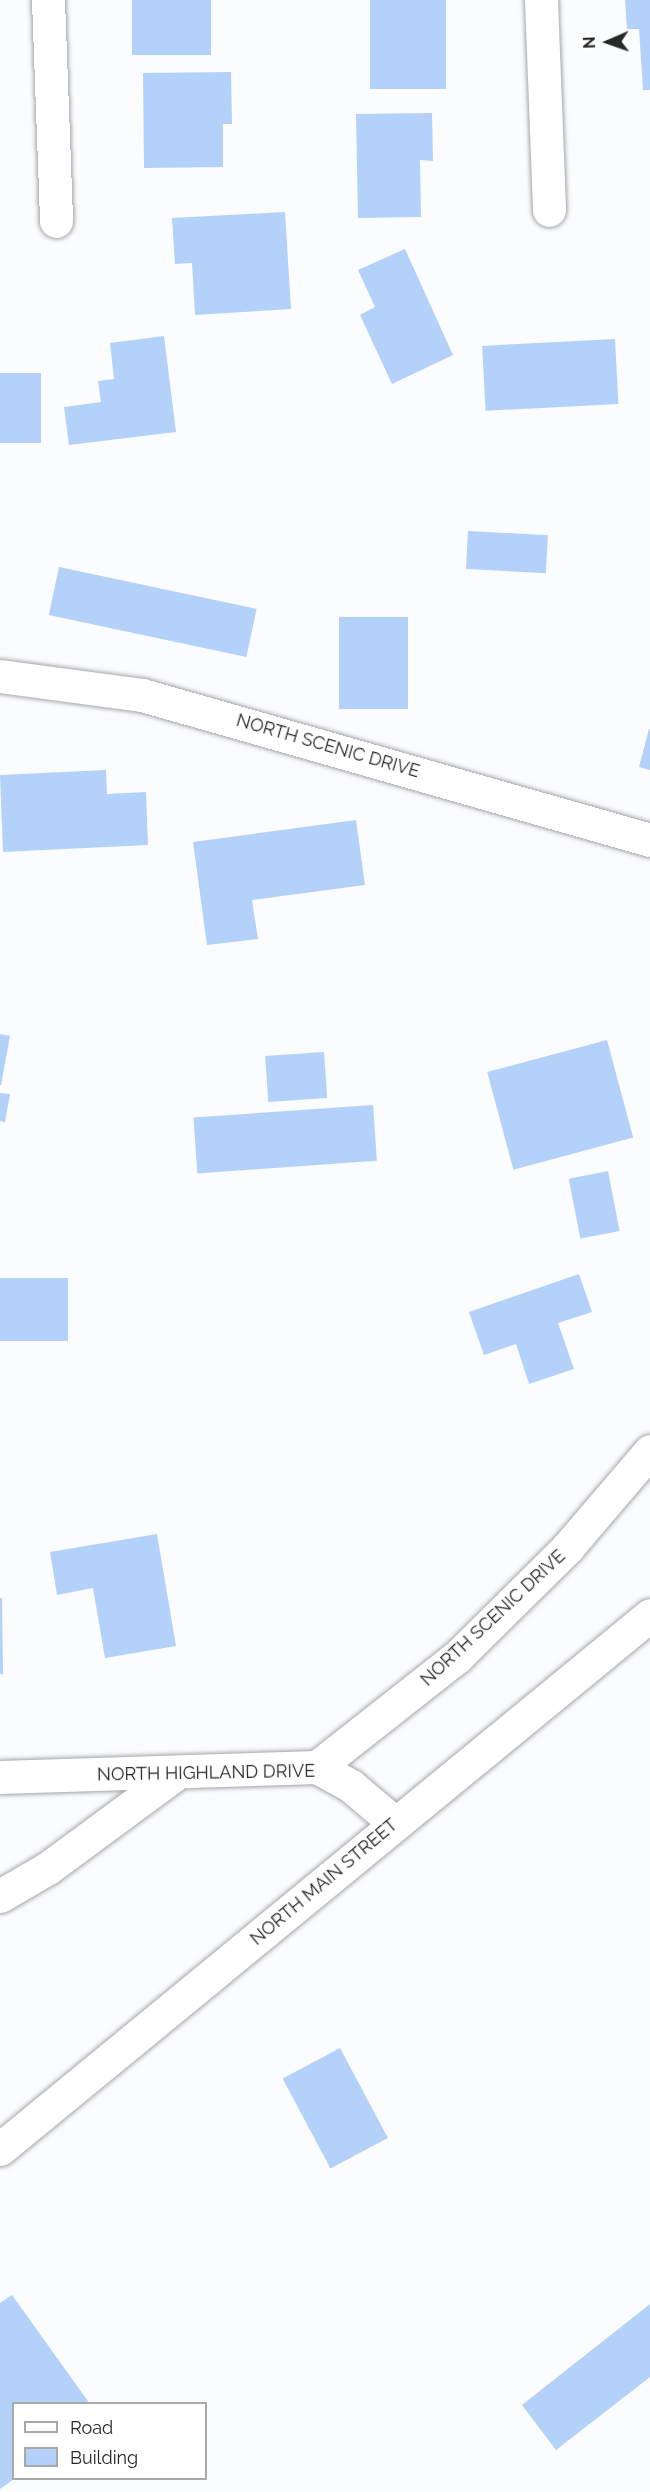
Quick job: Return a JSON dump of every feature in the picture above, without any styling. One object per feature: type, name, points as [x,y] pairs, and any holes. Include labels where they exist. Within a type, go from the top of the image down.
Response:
[{"type":"street","points":[[48,0],[57,221]]},
{"type":"street","points":[[541,0],[549,210]]},
{"type":"street","name":"NORTH SCENIC DRIVE","points":[[0,676],[142,695],[650,840]]},
{"type":"street","name":"NORTH SCENIC DRIVE","points":[[317,1767],[457,1657],[568,1547],[650,1450]]},
{"type":"street","name":"NORTH MAIN STREET","points":[[0,2150],[650,1615]]},
{"type":"street","name":"NORTH HIGHLAND DRIVE","points":[[0,1777],[173,1776],[317,1767],[351,1786],[395,1823]]},
{"type":"street","points":[[0,1896],[48,1868],[173,1776]]},
{"type":"building","points":[[132,0],[211,0],[211,55],[132,55]]},
{"type":"building","points":[[370,0],[446,0],[446,89],[370,89]]},
{"type":"building","points":[[625,0],[650,0],[650,90],[643,90],[639,29],[627,29]]},
{"type":"building","points":[[231,72],[232,124],[223,124],[223,167],[144,168],[143,73]]},
{"type":"building","points":[[432,113],[433,161],[420,160],[421,217],[358,218],[356,114]]},
{"type":"building","points":[[285,212],[291,309],[195,315],[192,263],[175,264],[172,218]]},
{"type":"building","points":[[405,249],[453,355],[392,384],[360,315],[375,307],[358,270]]},
{"type":"building","points":[[164,336],[176,432],[69,445],[64,407],[101,402],[98,381],[114,379],[110,343]]},
{"type":"building","points":[[615,339],[618,404],[486,411],[482,346]]},
{"type":"building","points":[[0,373],[41,373],[41,443],[0,443]]},
{"type":"building","points":[[468,531],[548,535],[546,573],[466,569]]},
{"type":"building","points":[[59,567],[257,609],[246,657],[49,615]]},
{"type":"building","points":[[339,617],[408,617],[408,709],[339,709]]},
{"type":"building","points":[[650,729],[650,770],[639,767]]},
{"type":"building","points":[[106,770],[107,794],[146,792],[148,845],[3,852],[0,775]]},
{"type":"building","points":[[356,820],[365,885],[252,900],[258,939],[207,945],[193,842]]},
{"type":"building","points":[[0,1034],[10,1036],[1,1085],[0,1085]]},
{"type":"building","points":[[607,1040],[633,1138],[513,1170],[487,1072]]},
{"type":"building","points":[[324,1052],[327,1098],[268,1102],[265,1056]]},
{"type":"building","points":[[0,1093],[10,1094],[5,1122],[0,1121]]},
{"type":"building","points":[[373,1105],[377,1161],[197,1173],[193,1118]]},
{"type":"building","points":[[608,1171],[620,1231],[580,1239],[569,1179]]},
{"type":"building","points":[[579,1274],[592,1312],[558,1323],[574,1369],[529,1384],[516,1344],[484,1355],[469,1312]]},
{"type":"building","points":[[0,1278],[68,1278],[68,1341],[0,1341]]},
{"type":"building","points":[[157,1534],[176,1646],[105,1658],[93,1588],[57,1595],[50,1552]]},
{"type":"building","points":[[0,1598],[2,1598],[3,1674],[0,1674]]},
{"type":"building","points":[[340,2048],[388,2138],[330,2169],[283,2079]]},
{"type":"building","points":[[12,2295],[89,2402],[12,2402],[13,2480],[0,2489],[0,2303]]},
{"type":"building","points":[[650,2304],[650,2377],[556,2450],[522,2405]]}]
